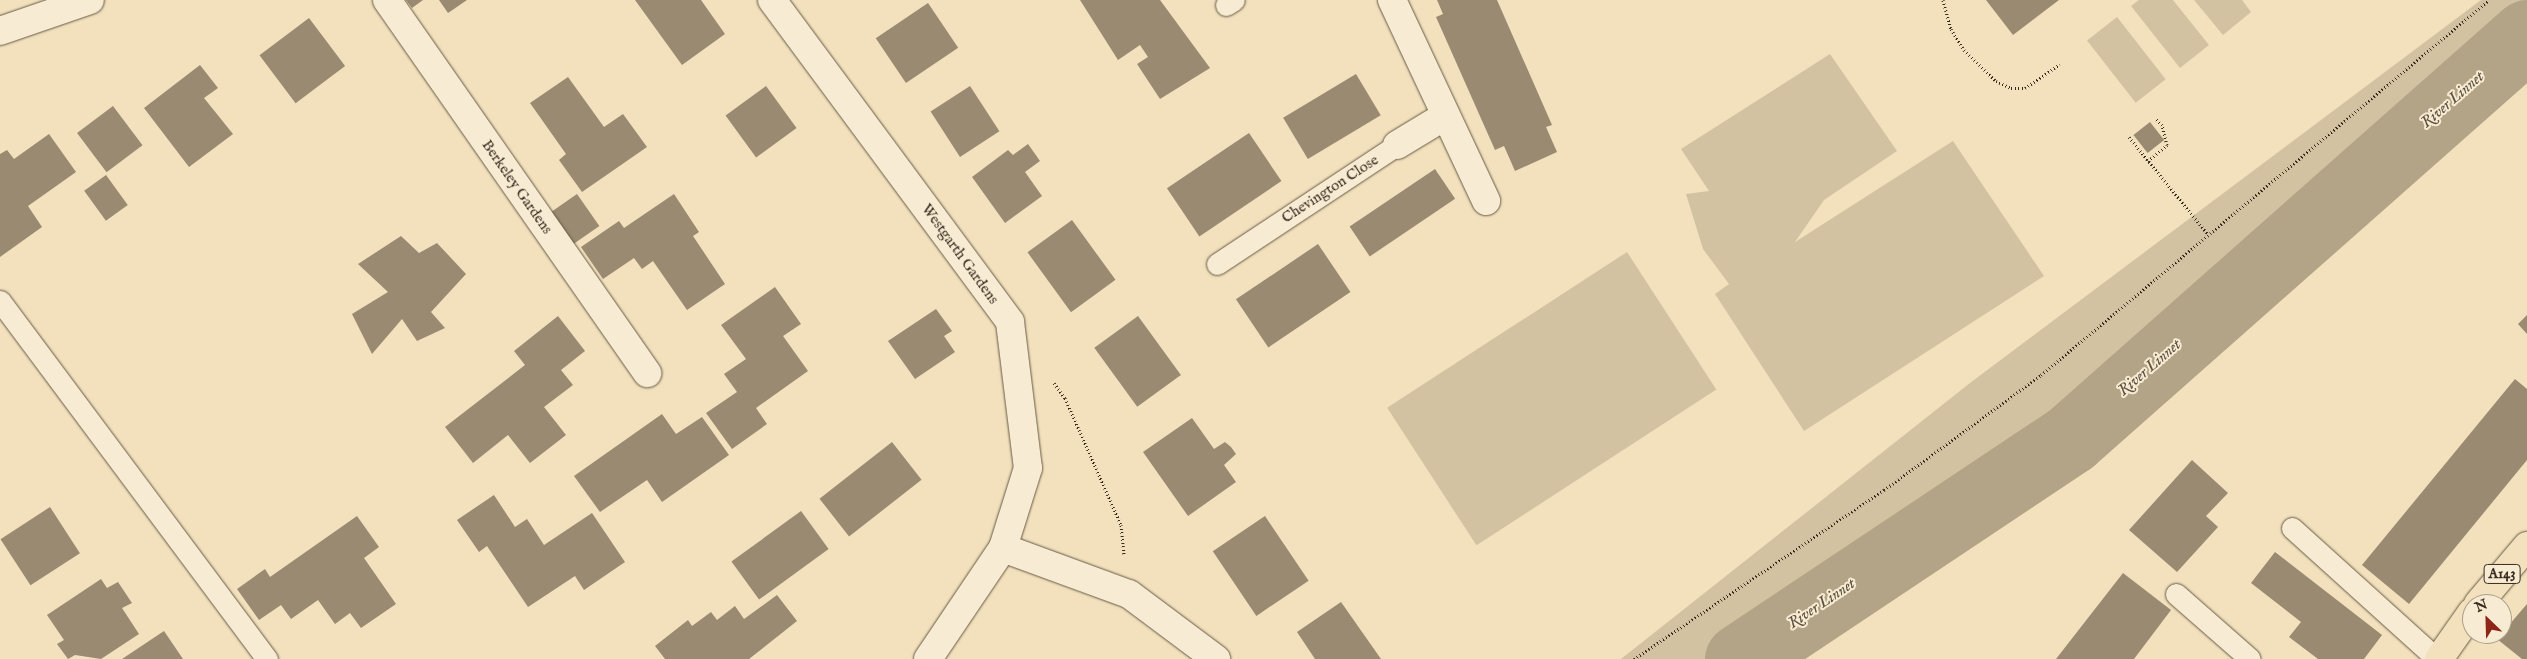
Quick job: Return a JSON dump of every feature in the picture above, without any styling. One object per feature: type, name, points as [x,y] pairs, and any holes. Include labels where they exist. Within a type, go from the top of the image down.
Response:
[{"type":"main road","name":"A143","points":[[2486,594],[2527,546]]},
{"type":"main road","points":[[2438,659],[2462,626]]},
{"type":"street","points":[[0,31],[90,0]]},
{"type":"street","name":"Berkeley Gardens","points":[[387,0],[647,373]]},
{"type":"street","name":"Westgarth Gardens","points":[[772,0],[1010,322],[1028,468],[1003,548],[928,659]]},
{"type":"street","points":[[1392,0],[1486,201]]},
{"type":"street","name":"Chevington Close","points":[[1397,145],[1445,116]]},
{"type":"street","points":[[1003,548],[1129,594],[1216,659]]},
{"type":"lane","name":"Chevington Close","points":[[1217,264],[1397,145]]},
{"type":"lane","points":[[0,301],[267,659]]},
{"type":"lane","points":[[2292,528],[2438,659]]},
{"type":"lane","points":[[2176,594],[2250,659]]},
{"type":"path","points":[[1943,0],[1952,29],[1964,50],[1996,81],[2011,88],[2025,88],[2060,64]]},
{"type":"path","points":[[1634,659],[1884,490],[2041,375],[2207,233],[2489,0]]},
{"type":"path","points":[[2148,161],[2167,145],[2162,125],[2155,118]]},
{"type":"path","points":[[2128,137],[2207,233]]},
{"type":"path","points":[[1049,375],[1065,398],[1121,525],[1129,594]]},
{"type":"shaded area","points":[[2139,0],[2173,0],[2209,45],[2180,68],[2131,6]]},
{"type":"shaded area","points":[[2194,0],[2242,0],[2251,12],[2223,35]]},
{"type":"shaded area","points":[[2481,0],[2527,0],[2527,46],[2133,366],[1725,659],[1621,659],[1970,383]]},
{"type":"shaded area","points":[[2117,17],[2166,79],[2136,103],[2087,40]]},
{"type":"shaded area","points":[[1830,54],[1897,151],[1824,200],[1795,242],[1953,141],[2044,276],[1804,431],[1715,294],[1729,284],[1703,249],[1686,194],[1709,191],[1681,149]]},
{"type":"shaded area","points":[[1627,252],[1716,390],[1476,545],[1387,408]]},
{"type":"building","points":[[406,0],[423,0],[412,8]]},
{"type":"building","points":[[439,0],[467,0],[448,13]]},
{"type":"building","points":[[635,0],[701,0],[725,34],[682,65]]},
{"type":"building","points":[[1080,0],[1160,0],[1210,68],[1160,99],[1137,64],[1148,57],[1140,45],[1118,60]]},
{"type":"building","points":[[1437,0],[1497,0],[1552,125],[1546,127],[1557,152],[1515,171],[1504,146],[1495,150],[1436,17],[1443,14]]},
{"type":"building","points":[[1986,0],[2059,0],[2013,35]]},
{"type":"building","points":[[928,3],[958,48],[906,83],[876,38]]},
{"type":"building","points":[[309,18],[345,66],[296,103],[259,55]]},
{"type":"building","points":[[200,65],[218,88],[204,98],[233,134],[189,167],[144,108]]},
{"type":"building","points":[[1356,74],[1381,115],[1308,159],[1283,118]]},
{"type":"building","points":[[568,77],[604,127],[623,114],[647,147],[582,192],[559,160],[566,154],[530,103]]},
{"type":"building","points":[[766,86],[797,128],[756,157],[726,115]]},
{"type":"building","points":[[970,86],[999,131],[960,157],[931,112]]},
{"type":"building","points":[[113,106],[142,145],[107,172],[77,133]]},
{"type":"building","points":[[2150,122],[2164,140],[2148,153],[2133,135]]},
{"type":"building","points":[[1249,133],[1281,181],[1199,236],[1167,188]]},
{"type":"building","points":[[49,134],[76,172],[28,206],[42,227],[0,257],[0,154],[7,150],[14,159]]},
{"type":"building","points":[[1028,144],[1040,161],[1025,172],[1042,196],[1005,223],[972,177],[1008,150],[1013,155]]},
{"type":"building","points":[[1435,169],[1455,199],[1370,256],[1350,227]]},
{"type":"building","points":[[106,175],[128,205],[106,221],[84,191]]},
{"type":"building","points":[[577,194],[599,226],[573,244],[551,212]]},
{"type":"building","points":[[674,194],[699,232],[693,236],[725,284],[687,310],[653,261],[642,269],[634,258],[603,279],[581,247],[619,221],[624,228]]},
{"type":"building","points":[[1072,220],[1115,280],[1071,312],[1028,252]]},
{"type":"building","points":[[401,236],[419,253],[437,243],[466,274],[431,312],[445,328],[417,341],[402,319],[372,354],[352,314],[388,292],[358,264]]},
{"type":"building","points":[[1318,244],[1350,292],[1268,347],[1236,299]]},
{"type":"building","points":[[775,287],[801,324],[783,336],[808,371],[756,408],[767,424],[732,449],[706,413],[737,392],[724,374],[746,359],[721,325]]},
{"type":"building","points":[[936,309],[952,331],[944,336],[955,352],[915,379],[888,341]]},
{"type":"building","points":[[2527,315],[2527,334],[2518,324]]},
{"type":"building","points":[[558,316],[585,351],[561,370],[573,385],[544,407],[566,435],[530,463],[508,435],[473,463],[445,427],[525,365],[514,351]]},
{"type":"building","points":[[1138,316],[1181,375],[1137,407],[1094,348]]},
{"type":"building","points":[[2515,379],[2527,389],[2527,460],[2409,604],[2362,565]]},
{"type":"building","points":[[662,414],[676,434],[702,417],[729,455],[662,502],[647,480],[600,512],[574,476]]},
{"type":"building","points":[[1192,418],[1214,449],[1225,442],[1236,454],[1224,465],[1236,482],[1188,516],[1143,452]]},
{"type":"building","points":[[892,442],[922,480],[849,536],[820,499]]},
{"type":"building","points":[[2192,460],[2228,493],[2206,516],[2218,527],[2177,572],[2129,530]]},
{"type":"building","points":[[494,495],[515,527],[527,519],[544,545],[592,513],[625,562],[584,590],[575,576],[528,607],[487,546],[479,552],[457,520]]},
{"type":"building","points":[[50,507],[80,553],[30,585],[1,539]]},
{"type":"building","points":[[801,511],[829,549],[759,600],[731,562]]},
{"type":"building","points":[[357,516],[379,547],[364,558],[396,604],[361,628],[350,613],[335,624],[318,600],[291,619],[281,605],[259,620],[237,589],[265,569],[270,577]]},
{"type":"building","points":[[1265,516],[1309,581],[1256,616],[1213,551]]},
{"type":"building","points":[[2275,552],[2382,635],[2364,659],[2318,659],[2289,637],[2301,622],[2251,583]]},
{"type":"building","points":[[2123,573],[2171,610],[2134,659],[2056,659]]},
{"type":"building","points":[[101,579],[107,588],[118,582],[132,603],[122,608],[139,634],[101,659],[75,655],[68,659],[57,644],[64,640],[47,615]]},
{"type":"building","points":[[777,595],[797,621],[749,659],[665,659],[655,646],[688,620],[692,626],[711,612],[717,620],[735,606],[744,619]]},
{"type":"building","points":[[1341,602],[1381,659],[1315,659],[1297,632]]},
{"type":"building","points":[[2527,604],[2527,659],[2522,659],[2503,644],[2512,644],[2512,622]]},
{"type":"building","points":[[164,631],[183,659],[122,659]]},
{"type":"waterway","name":"River Linnet","points":[[1740,659],[2070,439],[2527,35]]}]
